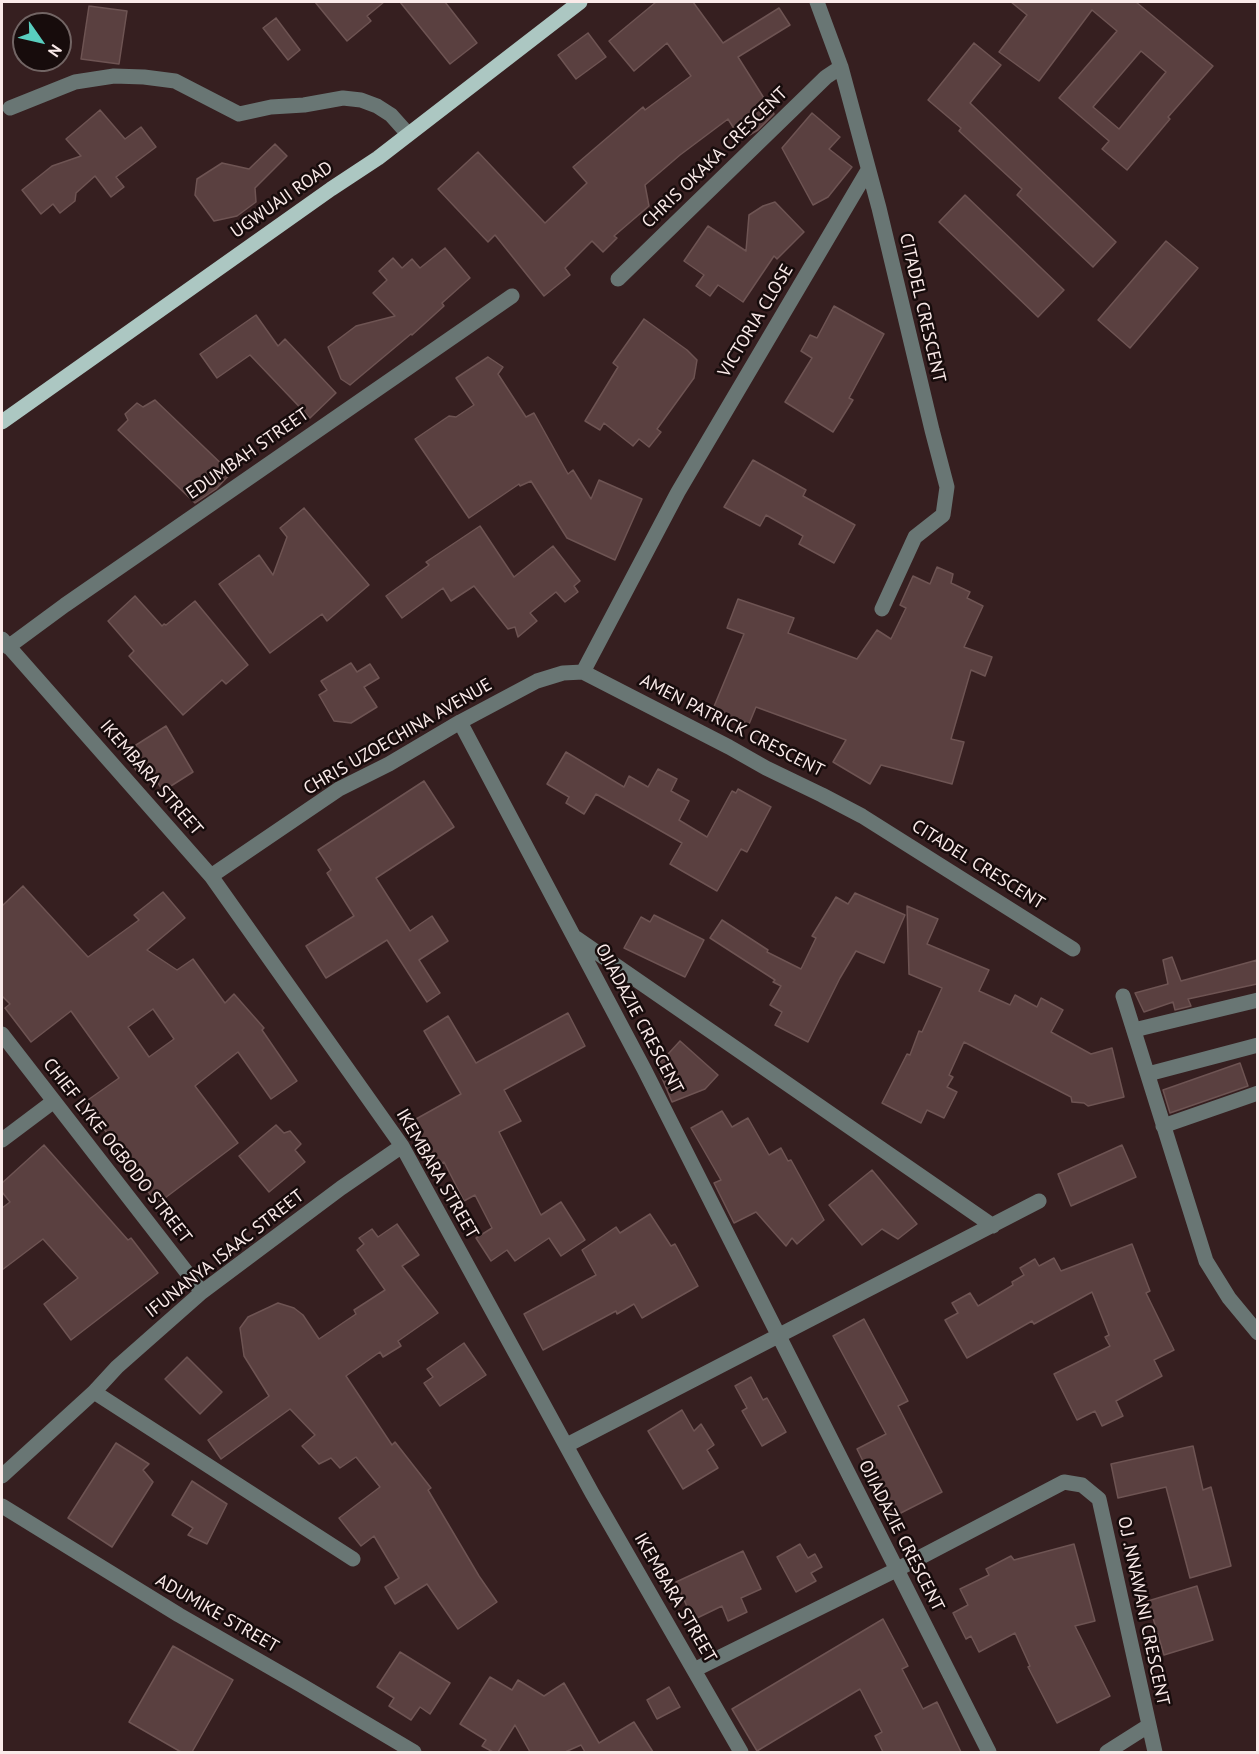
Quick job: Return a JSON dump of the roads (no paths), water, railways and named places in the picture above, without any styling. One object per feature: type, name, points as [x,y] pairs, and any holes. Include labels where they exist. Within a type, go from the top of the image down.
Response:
[{"type":"main road","name":"UGWUAJI ROAD","points":[[2,422],[378,158],[580,2]]},
{"type":"street","name":"CITADEL CRESCENT","points":[[817,2],[841,68],[879,208],[932,430],[948,487],[943,515],[915,537],[882,609]]},
{"type":"street","name":"CHRIS OKAKA CRESCENT","points":[[618,279],[826,78],[841,68]]},
{"type":"street","points":[[10,108],[75,82],[114,76],[144,77],[175,81],[239,114],[271,107],[304,105],[343,98],[362,100],[391,115],[408,134]]},
{"type":"street","name":"VICTORIA CLOSE","points":[[583,672],[678,492],[868,170]]},
{"type":"street","name":"EDUMBAH STREET","points":[[5,643],[75,598],[512,296]]},
{"type":"street","name":"IKEMBARA STREET","points":[[5,643],[211,876],[402,1146],[592,1493],[741,1752]]},
{"type":"street","name":"CHRIS UZOECHINA AVENUE","points":[[211,876],[339,789],[389,764],[460,722],[537,681],[563,673],[583,672]]},
{"type":"street","name":"AMEN PATRICK CRESCENT","points":[[583,672],[862,816]]},
{"type":"street","name":"OJIADAZIE CRESCENT","points":[[460,722],[644,1069],[989,1752]]},
{"type":"street","name":"CITADEL CRESCENT","points":[[862,816],[1073,949]]},
{"type":"street","points":[[573,936],[993,1226]]},
{"type":"street","points":[[1123,996],[1206,1261],[1229,1298],[1257,1333]]},
{"type":"street","points":[[1134,1030],[1257,1000]]},
{"type":"street","name":"CHIEF LYKE OGBODO STREET","points":[[2,1034],[202,1292]]},
{"type":"street","points":[[1148,1074],[1257,1045]]},
{"type":"street","points":[[1162,1126],[1257,1094]]},
{"type":"street","points":[[2,1140],[54,1101]]},
{"type":"street","name":"IFUNANYA ISAAC STREET","points":[[2,1476],[94,1392],[117,1367],[202,1292],[341,1188],[402,1146]]},
{"type":"street","points":[[567,1445],[1040,1201]]},
{"type":"street","points":[[94,1392],[353,1559]]},
{"type":"street","name":"O.J .NNAWANI CRESCENT","points":[[896,1570],[1064,1482],[1082,1485],[1099,1499],[1155,1752]]},
{"type":"street","name":"ADUMIKE STREET","points":[[2,1506],[178,1616],[301,1684],[414,1752]]},
{"type":"street","points":[[694,1670],[896,1570]]},
{"type":"street","points":[[1107,1752],[1148,1726]]}]
